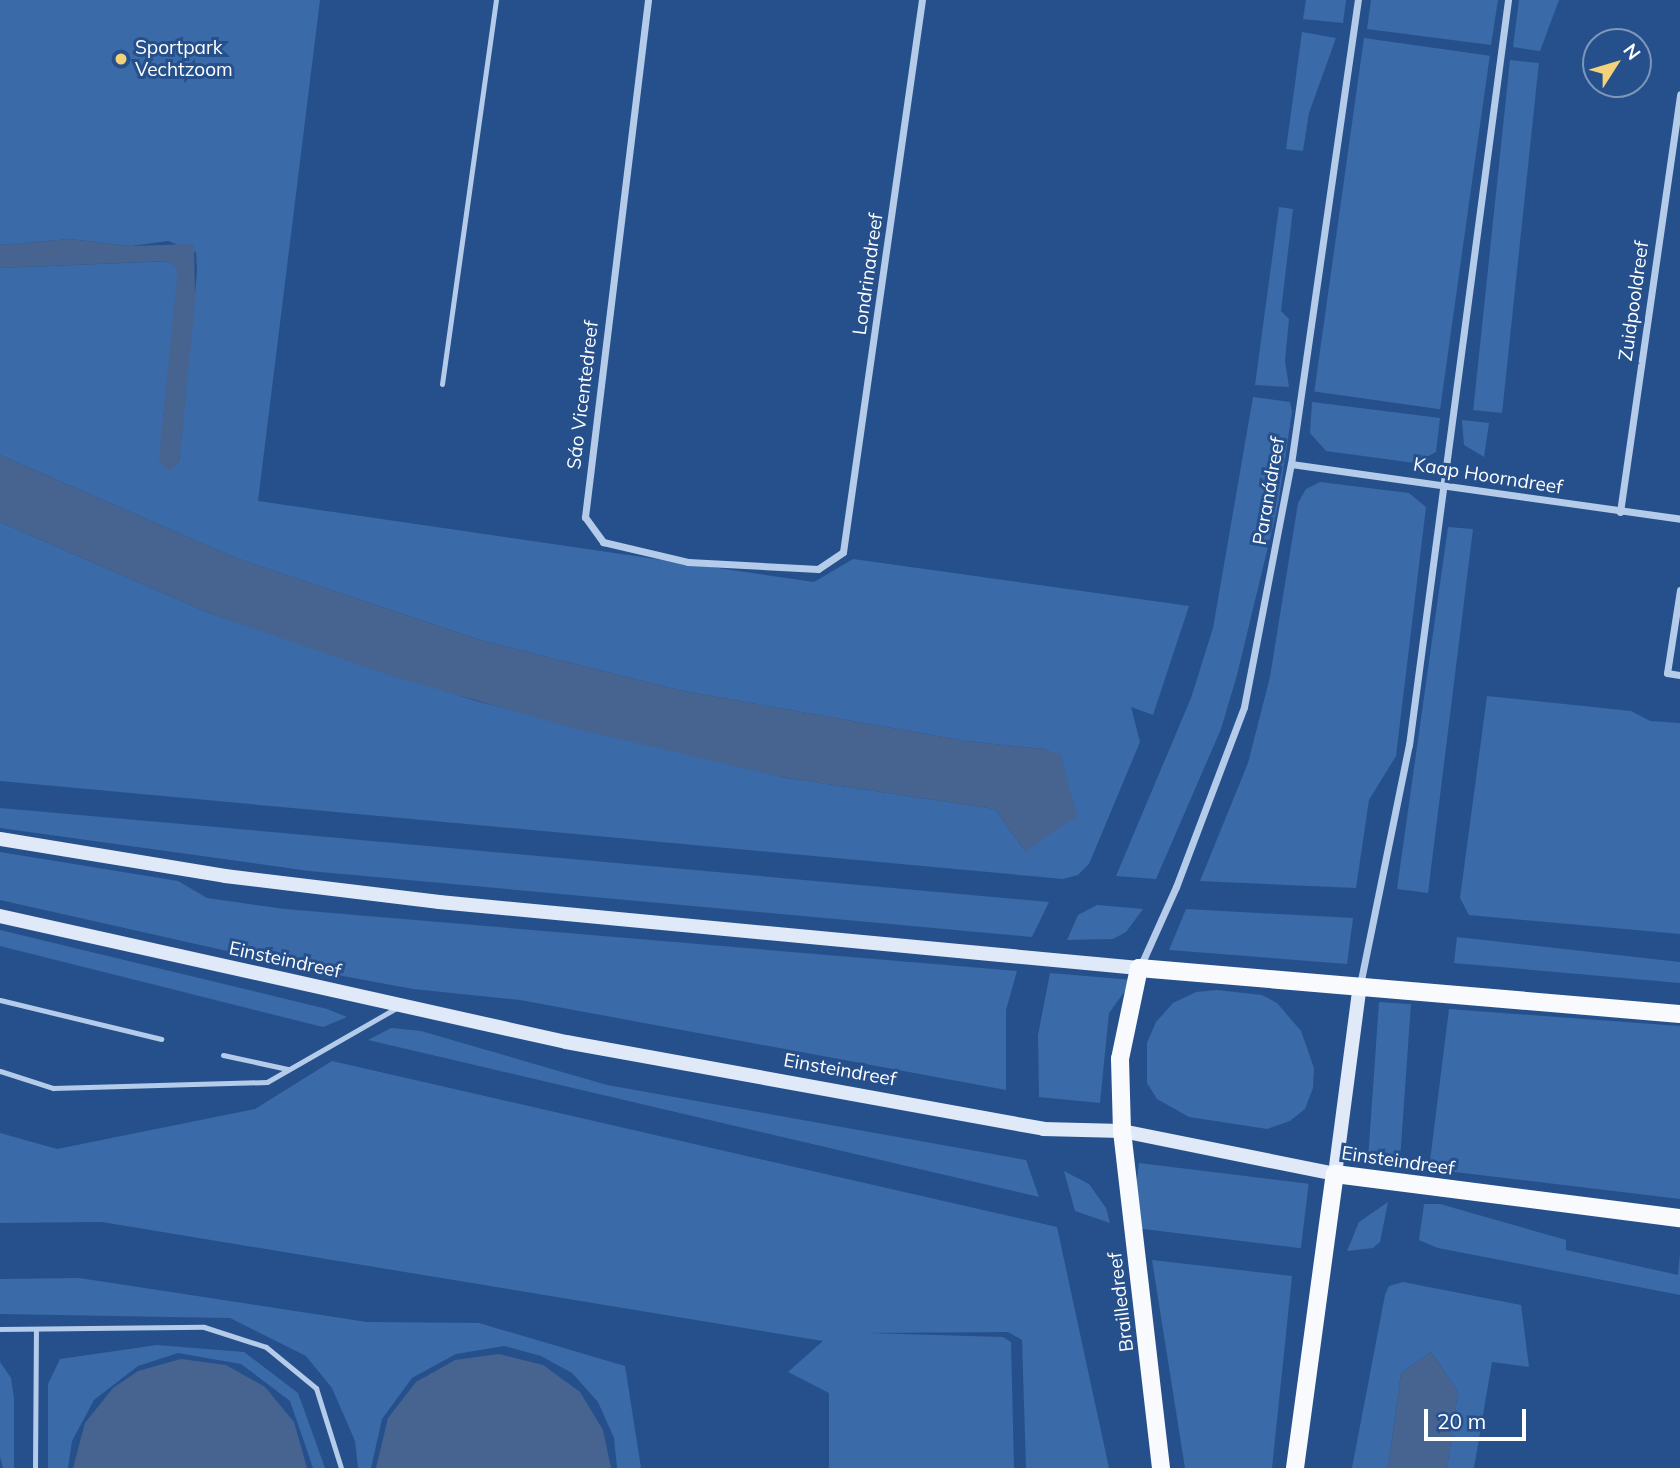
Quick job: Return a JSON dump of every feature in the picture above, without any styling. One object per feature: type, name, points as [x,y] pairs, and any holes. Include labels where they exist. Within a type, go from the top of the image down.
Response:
[{"type":"main road","points":[[0,839],[225,876],[439,902],[1139,968],[1680,1014]]},
{"type":"main road","name":"Einsteindreef","points":[[0,915],[399,1007],[566,1042],[1043,1129],[1122,1131],[1335,1174],[1680,1218]]},
{"type":"main road","name":"Brailledreef","points":[[1139,968],[1120,1059],[1122,1131],[1161,1468]]},
{"type":"main road","points":[[1295,1468],[1360,985]]},
{"type":"street","name":"Sáo Vicentedreef","points":[[649,0],[585,517],[603,542],[688,562],[818,569],[843,552]]},
{"type":"street","name":"Londrinadreef","points":[[843,552],[922,0]]},
{"type":"street","name":"Paranádreef","points":[[1139,968],[1176,887],[1244,707],[1291,464],[1358,0]]},
{"type":"street","points":[[1360,985],[1409,745],[1508,0]]},
{"type":"street","name":"Zuidpooldreef","points":[[1620,512],[1680,94]]},
{"type":"street","name":"Kaap Hoorndreef","points":[[1291,464],[1680,519]]},
{"type":"street","points":[[1680,590],[1667,673],[1680,675]]},
{"type":"lane","points":[[442,384],[496,0]]},
{"type":"lane","points":[[0,1000],[161,1039]]},
{"type":"lane","points":[[0,1071],[54,1087],[267,1082],[399,1007]]},
{"type":"lane","points":[[223,1055],[289,1069]]},
{"type":"lane","points":[[0,1329],[205,1327],[266,1347],[316,1388],[341,1468]]},
{"type":"lane","points":[[35,1468],[36,1328]]},
{"type":"shaded area","points":[[0,0],[320,0],[258,501],[814,582],[853,559],[1189,606],[1153,715],[1131,707],[1140,742],[1089,864],[1078,875],[1063,879],[0,781],[0,522],[209,613],[476,701],[787,778],[995,809],[1025,851],[1061,756],[1043,749],[966,741],[678,690],[480,640],[236,558],[0,455],[0,268],[173,261],[178,269],[178,300],[163,419],[179,462],[197,271],[196,252],[168,241],[131,246],[70,239],[0,245]]},
{"type":"shaded area","points":[[1306,0],[1346,0],[1343,23],[1303,19]]},
{"type":"shaded area","points":[[1371,0],[1498,0],[1491,45],[1367,29]]},
{"type":"shaded area","points":[[1519,0],[1559,0],[1540,51],[1513,47]]},
{"type":"shaded area","points":[[1302,32],[1336,38],[1309,113],[1303,151],[1286,149]]},
{"type":"shaded area","points":[[1364,38],[1490,56],[1440,409],[1314,392]]},
{"type":"shaded area","points":[[1510,60],[1539,63],[1502,413],[1473,410]]},
{"type":"shaded area","points":[[1279,207],[1293,209],[1281,311],[1289,319],[1285,361],[1289,387],[1255,385]]},
{"type":"shaded area","points":[[70,239],[131,246],[194,244],[195,302],[179,463],[171,469],[165,469],[159,459],[178,269],[169,261],[0,268],[0,245]]},
{"type":"shaded area","points":[[1253,397],[1290,402],[1292,412],[1278,505],[1237,675],[1221,729],[1156,879],[1116,876],[1191,698],[1213,628]]},
{"type":"shaded area","points":[[1312,402],[1440,418],[1436,452],[1415,463],[1326,451],[1310,433]]},
{"type":"shaded area","points":[[1462,420],[1489,423],[1484,457],[1464,445]]},
{"type":"shaded area","points":[[0,455],[236,558],[480,640],[678,690],[966,741],[1043,749],[1061,755],[1077,816],[1025,851],[995,809],[787,778],[580,730],[385,674],[209,613],[0,522]]},
{"type":"shaded area","points":[[1320,482],[1409,493],[1426,507],[1396,756],[1369,800],[1356,888],[1200,881],[1248,763],[1270,677],[1298,503],[1306,489]]},
{"type":"shaded area","points":[[1448,527],[1473,529],[1428,893],[1397,889]]},
{"type":"shaded area","points":[[1487,696],[1631,711],[1650,721],[1680,723],[1680,934],[1469,915],[1460,898]]},
{"type":"shaded area","points":[[0,808],[1049,902],[1032,937],[309,871],[0,828]]},
{"type":"shaded area","points":[[0,852],[178,881],[207,898],[285,909],[1017,971],[1006,1010],[1006,1090],[520,1000],[413,989],[316,971],[0,900]]},
{"type":"shaded area","points":[[1097,905],[1143,909],[1126,932],[1113,939],[1067,940],[1078,915]]},
{"type":"shaded area","points":[[1186,909],[1353,918],[1347,964],[1169,950]]},
{"type":"shaded area","points":[[0,930],[327,1009],[347,1017],[323,1027],[0,946]]},
{"type":"shaded area","points":[[1457,937],[1680,962],[1680,983],[1454,963]]},
{"type":"shaded area","points":[[1050,973],[1133,980],[1109,1013],[1100,1103],[1039,1097],[1038,1035]]},
{"type":"shaded area","points":[[1217,990],[1262,995],[1277,1003],[1301,1031],[1314,1068],[1313,1088],[1305,1109],[1290,1121],[1267,1129],[1189,1117],[1157,1099],[1147,1083],[1147,1043],[1156,1022],[1173,1003],[1196,992]]},
{"type":"shaded area","points":[[1379,1002],[1411,1004],[1400,1162],[1368,1160]]},
{"type":"shaded area","points":[[1449,1009],[1680,1026],[1680,1199],[1429,1169]]},
{"type":"shaded area","points":[[391,1028],[421,1031],[607,1085],[1026,1160],[1039,1197],[368,1040]]},
{"type":"shaded area","points":[[332,1061],[1057,1227],[1109,1468],[1026,1468],[1022,1340],[1008,1332],[868,1333],[1003,1337],[1011,1342],[1014,1468],[829,1468],[829,1393],[788,1372],[823,1341],[102,1222],[0,1223],[0,1133],[57,1149],[255,1109]]},
{"type":"shaded area","points":[[1139,1163],[1309,1184],[1301,1248],[1131,1228]]},
{"type":"shaded area","points":[[1064,1171],[1089,1184],[1106,1208],[1110,1223],[1075,1211]]},
{"type":"shaded area","points":[[1388,1202],[1380,1242],[1373,1248],[1347,1251],[1359,1222]]},
{"type":"shaded area","points":[[1424,1204],[1440,1204],[1566,1240],[1566,1250],[1678,1275],[1680,1253],[1680,1295],[1438,1248],[1419,1240]]},
{"type":"shaded area","points":[[1152,1260],[1292,1276],[1272,1468],[1185,1468]]},
{"type":"shaded area","points":[[79,1278],[367,1322],[479,1323],[625,1366],[641,1468],[617,1468],[614,1438],[598,1402],[572,1373],[541,1356],[504,1346],[456,1354],[412,1378],[382,1419],[371,1468],[358,1468],[355,1441],[332,1388],[306,1356],[230,1318],[0,1314],[0,1279]]},
{"type":"shaded area","points":[[1403,1282],[1521,1305],[1529,1367],[1492,1362],[1474,1468],[1447,1468],[1458,1392],[1431,1352],[1401,1373],[1388,1468],[1352,1468],[1385,1295],[1389,1286]]},
{"type":"shaded area","points":[[157,1345],[244,1352],[298,1393],[325,1468],[313,1468],[290,1401],[241,1364],[178,1353],[138,1366],[94,1400],[72,1441],[68,1468],[48,1468],[48,1384],[60,1359]]},
{"type":"shaded area","points":[[1431,1352],[1458,1392],[1447,1468],[1388,1468],[1401,1373]]},
{"type":"shaded area","points":[[499,1354],[543,1365],[580,1392],[603,1430],[611,1468],[376,1468],[388,1418],[416,1382],[455,1360]]},
{"type":"shaded area","points":[[181,1359],[226,1365],[265,1387],[294,1422],[307,1468],[73,1468],[85,1423],[113,1388],[138,1371]]},
{"type":"shaded area","points":[[0,1362],[11,1378],[14,1398],[14,1468],[3,1468],[0,1457]]},
{"type":"place","name":"Sportpark Vechtzoom","points":[[121,59]]}]
